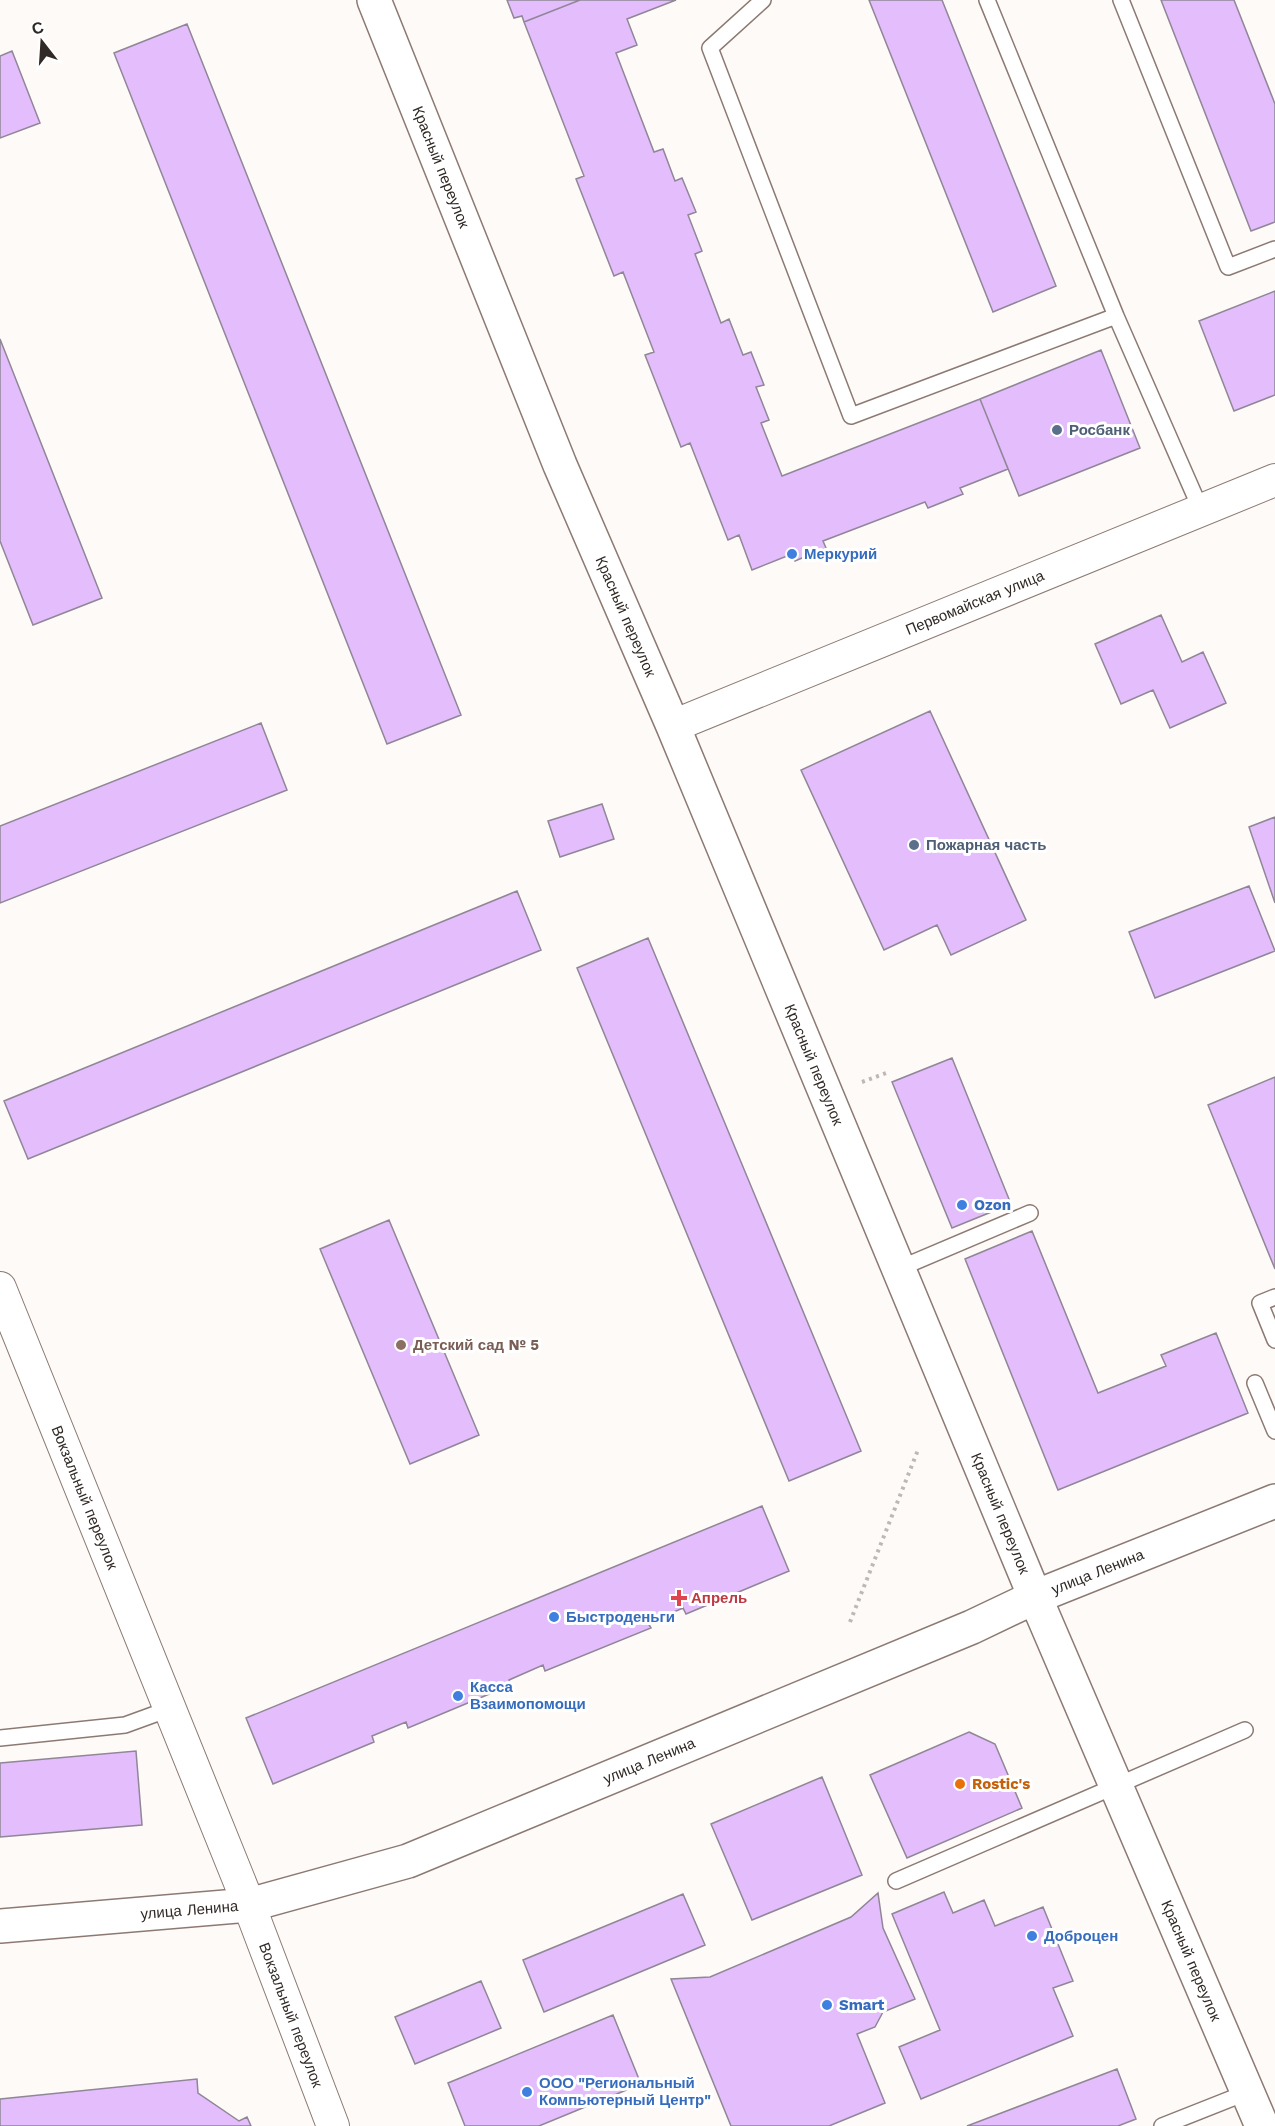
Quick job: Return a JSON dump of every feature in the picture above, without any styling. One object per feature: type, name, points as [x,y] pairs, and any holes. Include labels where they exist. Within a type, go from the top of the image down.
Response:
[{"type":"main road","name":"Красный переулок","points":[[374,0],[560,465],[672,726],[1035,1598],[1262,2126]]},
{"type":"main road","name":"улица Ленина","points":[[0,1926],[249,1905],[408,1861],[961,1631],[1035,1598],[1275,1501]]},
{"type":"street","name":"Первомайская улица","points":[[672,726],[1275,480]]},
{"type":"street","name":"Вокзальный переулок","points":[[1,1295],[249,1905],[333,2126]]},
{"type":"lane","points":[[763,0],[710,48],[851,416],[1116,316]]},
{"type":"lane","points":[[987,0],[1116,316],[1201,510]]},
{"type":"lane","points":[[1121,0],[1228,267],[1275,249]]},
{"type":"lane","points":[[898,1269],[1030,1213]]},
{"type":"lane","points":[[1275,1297],[1260,1303],[1275,1340]]},
{"type":"lane","points":[[1255,1383],[1275,1431]]},
{"type":"lane","points":[[0,1738],[125,1725],[169,1709]]},
{"type":"lane","points":[[896,1881],[1245,1730]]},
{"type":"lane","points":[[1162,2126],[1248,2092]]},
{"type":"path","points":[[862,1082],[889,1072]]},
{"type":"path","points":[[850,1622],[918,1450]]},
{"type":"building","points":[[507,0],[580,0],[524,22],[522,16],[514,18]]},
{"type":"building","points":[[580,0],[676,0],[627,19],[637,45],[616,53],[654,152],[663,149],[675,181],[682,178],[696,212],[688,215],[702,251],[695,254],[721,323],[729,319],[743,355],[751,352],[764,385],[756,387],[769,420],[761,423],[782,476],[980,399],[1008,469],[960,488],[963,494],[928,508],[925,502],[823,541],[826,548],[795,561],[792,554],[752,570],[739,535],[728,540],[690,443],[681,447],[645,355],[654,352],[623,272],[614,276],[576,179],[584,176],[524,22]]},
{"type":"building","points":[[869,0],[942,0],[1056,286],[993,312]]},
{"type":"building","points":[[1161,0],[1234,0],[1275,104],[1275,222],[1251,231]]},
{"type":"building","points":[[187,24],[461,715],[387,744],[114,53]]},
{"type":"building","points":[[12,51],[40,123],[0,138],[0,56]]},
{"type":"building","points":[[1275,291],[1275,395],[1234,411],[1199,321]]},
{"type":"building","points":[[0,339],[102,598],[33,625],[0,541]]},
{"type":"building","points":[[1101,350],[1140,448],[1019,496],[980,399]]},
{"type":"building","points":[[1161,615],[1182,662],[1203,652],[1226,703],[1170,728],[1153,690],[1121,704],[1095,644]]},
{"type":"building","name":"Пожарная часть","points":[[930,711],[1026,920],[951,955],[937,925],[884,950],[801,770]]},
{"type":"building","points":[[261,723],[287,790],[0,903],[0,826]]},
{"type":"building","points":[[602,804],[614,839],[560,857],[548,821]]},
{"type":"building","points":[[1275,817],[1275,903],[1249,827]]},
{"type":"building","points":[[1249,886],[1275,951],[1155,998],[1129,932]]},
{"type":"building","points":[[517,891],[541,950],[28,1159],[4,1101]]},
{"type":"building","points":[[648,938],[861,1451],[789,1481],[577,968]]},
{"type":"building","points":[[952,1058],[1011,1204],[952,1228],[892,1082]]},
{"type":"building","points":[[1275,1077],[1275,1269],[1208,1105]]},
{"type":"building","points":[[389,1220],[479,1435],[410,1464],[320,1249]]},
{"type":"building","points":[[1032,1231],[1098,1393],[1166,1366],[1161,1355],[1216,1333],[1248,1413],[1058,1490],[965,1259]]},
{"type":"building","points":[[762,1506],[789,1571],[686,1614],[683,1608],[648,1623],[651,1628],[545,1671],[543,1665],[509,1680],[511,1685],[408,1728],[406,1722],[372,1736],[374,1742],[273,1784],[246,1718]]},
{"type":"building","points":[[969,1732],[995,1744],[1022,1808],[907,1858],[870,1775]]},
{"type":"building","points":[[136,1751],[142,1825],[0,1837],[0,1763]]},
{"type":"building","points":[[822,1777],[862,1875],[752,1920],[711,1824]]},
{"type":"building","points":[[944,1892],[953,1913],[984,1900],[995,1926],[1043,1907],[1073,1981],[1053,1988],[1073,2036],[921,2099],[899,2047],[940,2030],[892,1914]]},
{"type":"building","points":[[878,1893],[883,1928],[915,1999],[883,2012],[875,2027],[857,2034],[885,2103],[829,2126],[731,2126],[671,1979],[710,1977],[851,1917]]},
{"type":"building","points":[[683,1894],[705,1945],[544,2012],[523,1960]]},
{"type":"building","points":[[481,1981],[501,2028],[415,2064],[395,2017]]},
{"type":"building","points":[[613,2015],[641,2084],[539,2126],[465,2126],[448,2083]]},
{"type":"building","points":[[1117,2069],[1136,2119],[1118,2126],[967,2126]]},
{"type":"building","points":[[197,2079],[198,2093],[239,2121],[247,2117],[251,2126],[0,2126],[0,2099]]},
{"type":"place","name":"Росбанк","points":[[1057,430]]},
{"type":"place","name":"Меркурий","points":[[792,554]]},
{"type":"place","name":"Пожарная часть","points":[[914,845]]},
{"type":"place","name":"Ozon","points":[[962,1205]]},
{"type":"place","name":"Детский сад № 5","points":[[401,1345]]},
{"type":"place","name":"Апрель","points":[[679,1598]]},
{"type":"place","name":"Быстроденьги","points":[[554,1617]]},
{"type":"place","name":"Касса Взаимопомощи","points":[[458,1696]]},
{"type":"place","name":"Rostic's","points":[[960,1784]]},
{"type":"place","name":"Доброцен","points":[[1032,1936]]},
{"type":"place","name":"Smart","points":[[827,2005]]},
{"type":"place","name":"ООО \"Региональный Компьютерный Центр\"","points":[[527,2092]]}]
